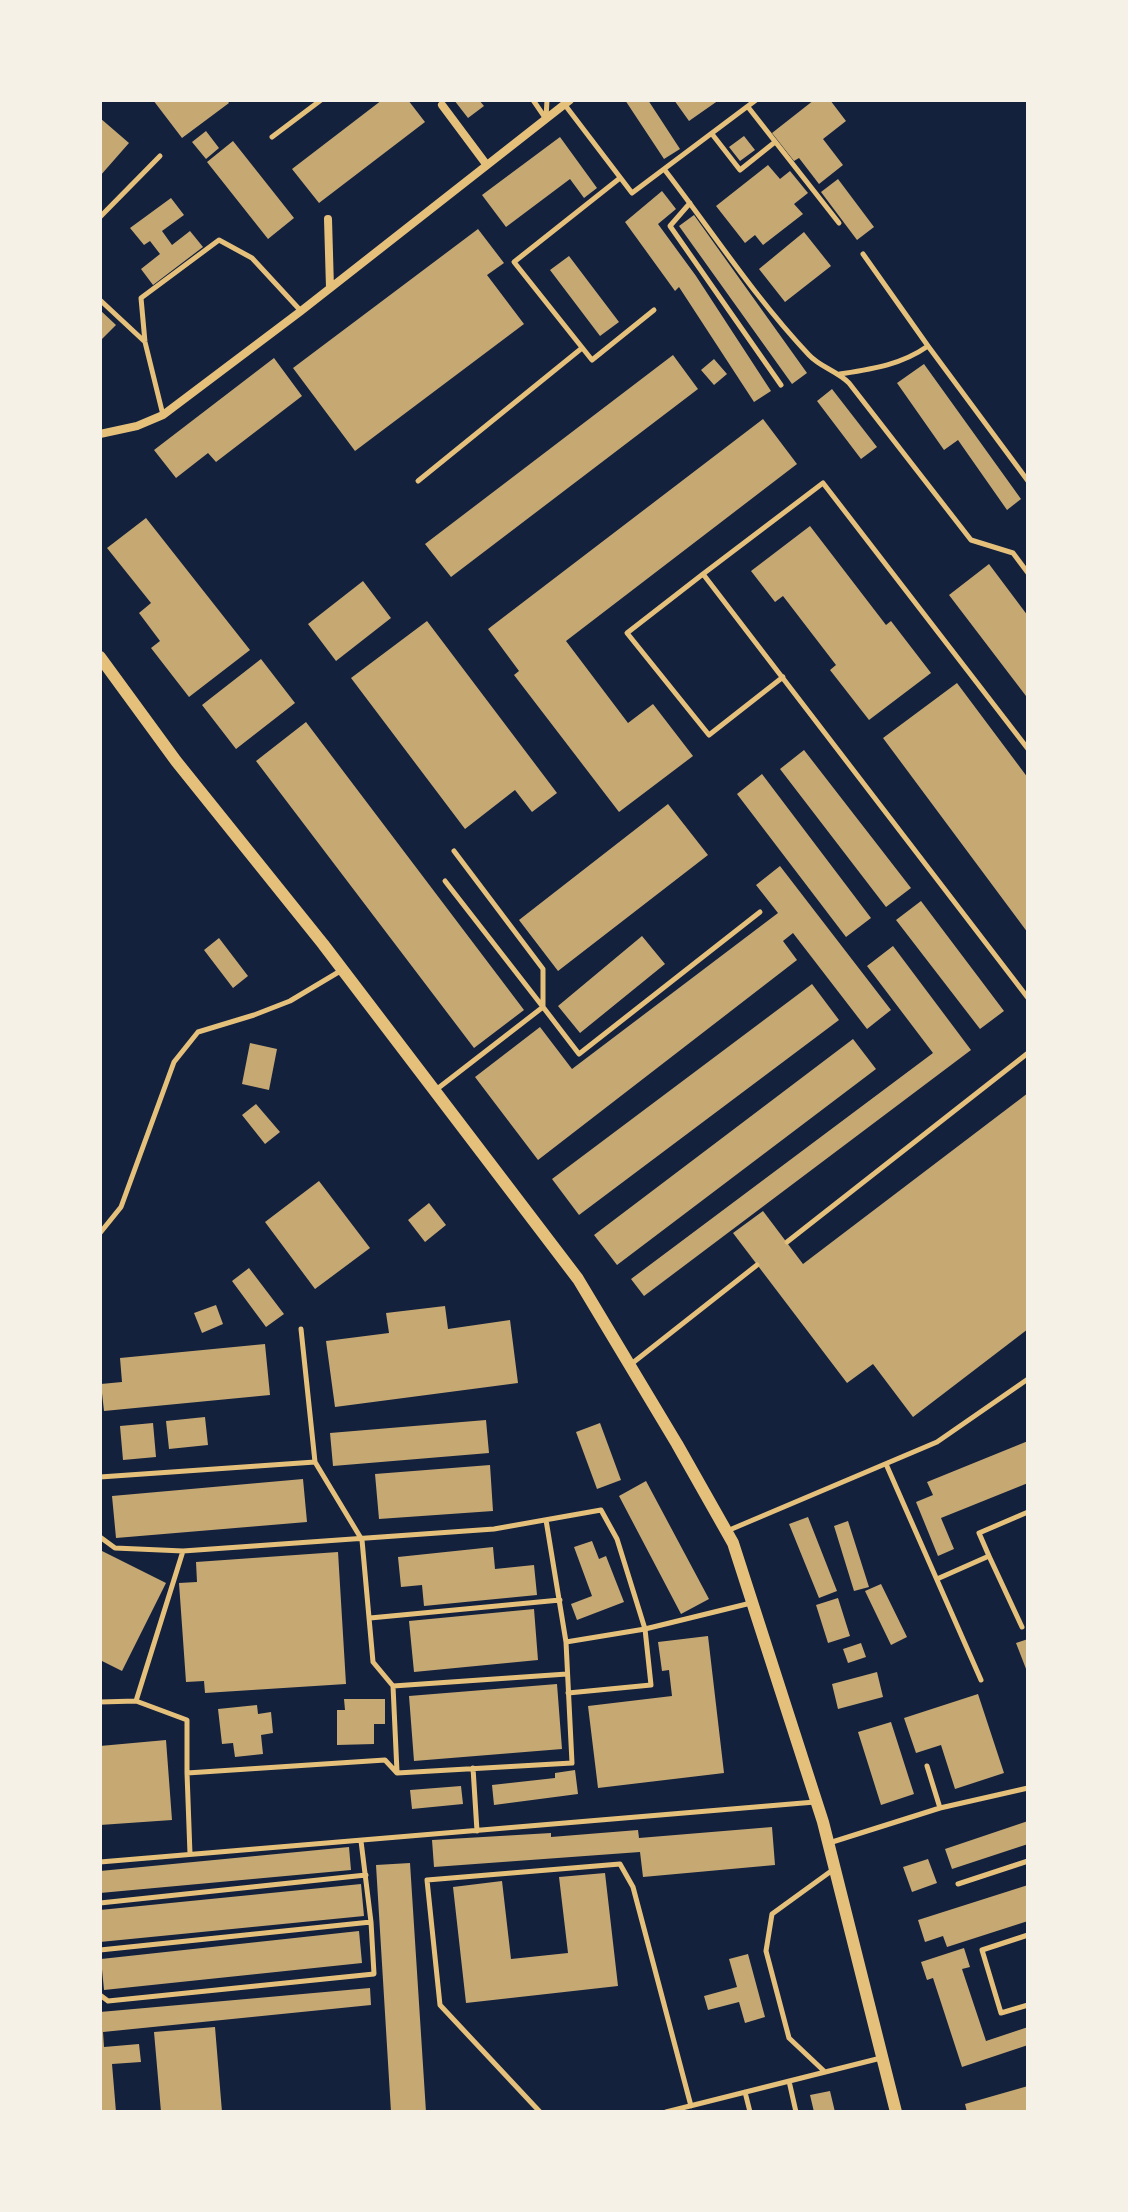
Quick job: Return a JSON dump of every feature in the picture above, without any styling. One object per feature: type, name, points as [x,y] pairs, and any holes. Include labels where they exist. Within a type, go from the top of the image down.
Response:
[{"type":"main road","points":[[100,657],[176,761],[343,969],[578,1279],[733,1543],[828,1843],[896,2112]]},
{"type":"street","points":[[439,102],[486,164]]},
{"type":"street","points":[[100,434],[137,426],[163,415],[567,102]]},
{"type":"street","points":[[328,219],[330,288]]},
{"type":"lane","points":[[272,137],[321,100]]},
{"type":"lane","points":[[533,100],[546,119]]},
{"type":"lane","points":[[546,119],[547,100]]},
{"type":"lane","points":[[567,102],[632,193],[756,100]]},
{"type":"lane","points":[[748,107],[839,223]]},
{"type":"lane","points":[[711,134],[740,170],[775,142]]},
{"type":"lane","points":[[100,217],[160,156]]},
{"type":"lane","points":[[664,169],[784,329],[812,359],[839,374],[971,540],[1013,553],[1028,573]]},
{"type":"lane","points":[[620,178],[514,262],[592,360],[654,310]]},
{"type":"lane","points":[[690,203],[670,226],[781,385]]},
{"type":"lane","points":[[163,415],[145,342],[141,298],[219,240],[252,258],[301,311]]},
{"type":"lane","points":[[863,254],[1028,481]]},
{"type":"lane","points":[[100,300],[145,342]]},
{"type":"lane","points":[[839,374],[882,368],[915,355],[928,346]]},
{"type":"lane","points":[[418,481],[582,348]]},
{"type":"lane","points":[[783,677],[709,735],[627,633],[823,483],[1028,749]]},
{"type":"lane","points":[[703,574],[1028,998]]},
{"type":"lane","points":[[454,851],[543,969],[543,1007]]},
{"type":"lane","points":[[445,881],[579,1054],[760,912]]},
{"type":"lane","points":[[100,1233],[121,1207],[174,1062],[198,1032],[290,1001],[343,969]]},
{"type":"lane","points":[[436,1090],[543,1007]]},
{"type":"lane","points":[[787,1242],[1028,1053]]},
{"type":"lane","points":[[629,1366],[757,1265]]},
{"type":"lane","points":[[301,1329],[315,1462],[362,1540],[373,1662],[393,1686],[397,1773]]},
{"type":"lane","points":[[726,1531],[937,1442],[1028,1379]]},
{"type":"lane","points":[[100,1477],[315,1462]]},
{"type":"lane","points":[[886,1464],[981,1680]]},
{"type":"lane","points":[[100,1537],[115,1548],[183,1551],[494,1529],[601,1510],[617,1539],[645,1629],[651,1685],[568,1693]]},
{"type":"lane","points":[[1022,1627],[979,1533],[1028,1512]]},
{"type":"lane","points":[[397,1773],[572,1763],[566,1642],[546,1520]]},
{"type":"lane","points":[[136,1701],[183,1551]]},
{"type":"lane","points":[[937,1579],[989,1556]]},
{"type":"lane","points":[[369,1618],[560,1600]]},
{"type":"lane","points":[[566,1642],[645,1629],[752,1603]]},
{"type":"lane","points":[[393,1686],[567,1674]]},
{"type":"lane","points":[[100,1702],[136,1701],[187,1720],[190,1854]]},
{"type":"lane","points":[[187,1773],[385,1760],[397,1773]]},
{"type":"lane","points":[[927,1766],[940,1808]]},
{"type":"lane","points":[[473,1768],[477,1831]]},
{"type":"lane","points":[[828,1843],[940,1808],[1028,1788]]},
{"type":"lane","points":[[100,1862],[816,1802]]},
{"type":"lane","points":[[100,1995],[108,2001],[374,1974],[361,1841]]},
{"type":"lane","points":[[958,1884],[1028,1861]]},
{"type":"lane","points":[[540,2112],[440,2005],[427,1880],[620,1864],[633,1887],[691,2106]]},
{"type":"lane","points":[[825,2072],[789,2038],[766,1951],[772,1914],[834,1869]]},
{"type":"lane","points":[[100,1903],[366,1875]]},
{"type":"lane","points":[[100,1950],[371,1922]]},
{"type":"lane","points":[[1028,1935],[982,1950],[1001,2013],[1028,2005]]},
{"type":"lane","points":[[666,2112],[882,2058]]},
{"type":"lane","points":[[789,2081],[796,2112]]},
{"type":"lane","points":[[745,2092],[750,2112]]},
{"type":"building","points":[[153,100],[227,100],[229,103],[182,138]]},
{"type":"building","points":[[382,100],[408,100],[425,122],[319,203],[292,169]]},
{"type":"building","points":[[454,100],[479,100],[484,106],[468,118]]},
{"type":"building","points":[[625,100],[648,100],[680,149],[664,159]]},
{"type":"building","points":[[674,100],[719,100],[689,121]]},
{"type":"building","points":[[814,100],[830,100],[846,121],[823,139],[843,165],[819,184],[799,158],[794,161],[772,133]]},
{"type":"building","points":[[100,118],[129,143],[100,176]]},
{"type":"building","points":[[206,131],[219,148],[206,159],[192,142]]},
{"type":"building","points":[[744,136],[755,150],[740,161],[729,147]]},
{"type":"building","points":[[560,137],[597,188],[584,198],[570,179],[506,227],[482,195]]},
{"type":"building","points":[[233,141],[294,218],[268,239],[207,162]]},
{"type":"building","points":[[768,165],[780,179],[790,171],[808,193],[794,204],[803,214],[763,245],[755,235],[745,243],[716,206]]},
{"type":"building","points":[[838,179],[874,227],[857,240],[821,192]]},
{"type":"building","points":[[662,191],[676,209],[658,224],[771,391],[754,402],[679,287],[675,291],[625,222]]},
{"type":"building","points":[[171,198],[184,215],[162,231],[172,245],[190,231],[203,247],[153,285],[141,269],[160,254],[150,241],[144,245],[130,228]]},
{"type":"building","points":[[694,215],[807,373],[792,384],[679,226]]},
{"type":"building","points":[[478,229],[504,263],[487,275],[524,324],[355,451],[293,368]]},
{"type":"building","points":[[804,232],[831,266],[785,302],[759,269]]},
{"type":"building","points":[[569,256],[619,322],[600,336],[550,270]]},
{"type":"building","points":[[100,310],[116,325],[100,341]]},
{"type":"building","points":[[673,355],[698,389],[451,577],[425,544]]},
{"type":"building","points":[[274,358],[302,396],[216,462],[208,453],[176,478],[154,450]]},
{"type":"building","points":[[714,359],[727,374],[714,385],[701,370]]},
{"type":"building","points":[[924,364],[1021,499],[1007,510],[958,440],[944,450],[897,383]]},
{"type":"building","points":[[832,389],[877,447],[861,459],[817,401]]},
{"type":"building","points":[[763,419],[797,464],[566,641],[628,723],[653,704],[693,756],[619,812],[514,675],[519,671],[488,629]]},
{"type":"building","points":[[146,518],[250,650],[189,697],[151,648],[160,641],[139,613],[151,603],[107,548]]},
{"type":"building","points":[[810,526],[886,625],[891,621],[931,673],[869,720],[830,670],[836,665],[783,596],[775,602],[751,571]]},
{"type":"building","points":[[989,564],[1028,616],[1026,696],[949,595]]},
{"type":"building","points":[[363,581],[391,618],[336,661],[308,624]]},
{"type":"building","points":[[427,621],[557,793],[532,812],[515,790],[465,829],[351,678]]},
{"type":"building","points":[[261,659],[295,703],[236,749],[202,705]]},
{"type":"building","points":[[957,683],[1028,778],[1028,933],[883,738]]},
{"type":"building","points":[[306,722],[524,1010],[474,1048],[256,761]]},
{"type":"building","points":[[804,750],[911,888],[886,907],[780,769]]},
{"type":"building","points":[[762,774],[871,918],[846,937],[737,794]]},
{"type":"building","points":[[668,804],[708,855],[558,971],[519,920]]},
{"type":"building","points":[[780,866],[891,1010],[867,1029],[793,933],[783,941],[797,960],[538,1160],[475,1077],[540,1027],[572,1069],[778,913],[756,885]]},
{"type":"building","points":[[921,901],[1004,1011],[980,1029],[896,920]]},
{"type":"building","points":[[642,936],[665,964],[580,1033],[558,1006]]},
{"type":"building","points":[[219,938],[248,976],[233,988],[204,950]]},
{"type":"building","points":[[893,946],[971,1050],[644,1296],[631,1279],[933,1053],[867,966]]},
{"type":"building","points":[[812,984],[839,1020],[579,1215],[552,1179]]},
{"type":"building","points":[[853,1039],[876,1069],[617,1265],[594,1235]]},
{"type":"building","points":[[250,1043],[277,1049],[269,1090],[242,1084]]},
{"type":"building","points":[[1028,1093],[1028,1329],[913,1417],[873,1364],[847,1383],[733,1233],[763,1211],[803,1264]]},
{"type":"building","points":[[256,1104],[280,1132],[265,1144],[242,1115]]},
{"type":"building","points":[[319,1181],[370,1248],[315,1289],[265,1222]]},
{"type":"building","points":[[429,1203],[446,1225],[425,1242],[408,1220]]},
{"type":"building","points":[[249,1268],[284,1314],[266,1327],[232,1281]]},
{"type":"building","points":[[216,1305],[223,1324],[202,1333],[194,1313]]},
{"type":"building","points":[[445,1306],[448,1329],[510,1320],[518,1383],[335,1407],[326,1341],[389,1333],[386,1313]]},
{"type":"building","points":[[265,1344],[270,1395],[104,1411],[101,1384],[122,1382],[120,1358]]},
{"type":"building","points":[[205,1417],[208,1445],[169,1449],[166,1421]]},
{"type":"building","points":[[486,1420],[489,1453],[333,1466],[330,1433]]},
{"type":"building","points":[[153,1423],[156,1457],[123,1460],[120,1426]]},
{"type":"building","points":[[600,1423],[621,1480],[597,1489],[576,1432]]},
{"type":"building","points":[[1028,1441],[1028,1483],[941,1518],[954,1549],[938,1556],[916,1502],[933,1495],[927,1482]]},
{"type":"building","points":[[490,1465],[493,1511],[379,1519],[375,1474]]},
{"type":"building","points":[[303,1479],[307,1522],[116,1538],[112,1496]]},
{"type":"building","points":[[646,1481],[709,1599],[681,1614],[619,1496]]},
{"type":"building","points":[[808,1517],[837,1591],[819,1598],[789,1524]]},
{"type":"building","points":[[848,1521],[869,1587],[854,1591],[834,1526]]},
{"type":"building","points":[[592,1541],[599,1559],[606,1556],[624,1602],[577,1620],[571,1604],[592,1596],[574,1547]]},
{"type":"building","points":[[493,1547],[495,1569],[534,1565],[537,1595],[424,1606],[422,1585],[401,1587],[398,1557]]},
{"type":"building","points":[[100,1550],[166,1583],[122,1671],[100,1660]]},
{"type":"building","points":[[338,1552],[346,1684],[205,1693],[204,1681],[186,1682],[179,1583],[197,1582],[196,1562]]},
{"type":"building","points":[[881,1584],[907,1637],[891,1645],[865,1591]]},
{"type":"building","points":[[838,1598],[850,1636],[828,1643],[816,1605]]},
{"type":"building","points":[[534,1609],[538,1660],[414,1672],[409,1621]]},
{"type":"building","points":[[708,1636],[724,1773],[598,1788],[588,1706],[672,1696],[669,1670],[662,1671],[658,1642]]},
{"type":"building","points":[[1028,1639],[1028,1674],[1016,1643]]},
{"type":"building","points":[[861,1643],[866,1657],[848,1663],[843,1649]]},
{"type":"building","points":[[877,1672],[883,1697],[838,1709],[832,1684]]},
{"type":"building","points":[[557,1684],[562,1749],[414,1761],[409,1696]]},
{"type":"building","points":[[978,1694],[1004,1773],[955,1789],[941,1745],[916,1753],[904,1718]]},
{"type":"building","points":[[344,1699],[385,1699],[385,1724],[374,1724],[374,1744],[337,1745],[337,1710],[345,1710]]},
{"type":"building","points":[[257,1705],[258,1714],[271,1712],[273,1733],[261,1735],[263,1754],[235,1757],[233,1743],[222,1744],[218,1709]]},
{"type":"building","points":[[891,1722],[914,1794],[881,1805],[858,1732]]},
{"type":"building","points":[[166,1740],[172,1820],[100,1825],[100,1746]]},
{"type":"building","points":[[575,1770],[578,1794],[494,1805],[492,1785],[555,1778],[555,1773]]},
{"type":"building","points":[[461,1786],[463,1804],[412,1809],[410,1790]]},
{"type":"building","points":[[1028,1821],[1028,1844],[952,1869],[945,1849]]},
{"type":"building","points":[[772,1827],[775,1865],[643,1877],[640,1852],[434,1867],[432,1840],[551,1833],[551,1837],[638,1830],[639,1838]]},
{"type":"building","points":[[349,1847],[351,1870],[100,1893],[100,1871]]},
{"type":"building","points":[[928,1859],[937,1883],[912,1892],[903,1867]]},
{"type":"building","points":[[410,1863],[426,2112],[391,2112],[376,1865]]},
{"type":"building","points":[[605,1873],[618,1986],[466,2003],[453,1887],[502,1881],[511,1959],[568,1953],[559,1877]]},
{"type":"building","points":[[361,1884],[364,1916],[100,1942],[100,1910]]},
{"type":"building","points":[[1028,1885],[1028,1921],[947,1947],[943,1936],[925,1942],[918,1920]]},
{"type":"building","points":[[359,1931],[362,1963],[104,1990],[101,1959]]},
{"type":"building","points":[[964,1948],[970,1967],[962,1969],[986,2041],[1028,2027],[1028,2045],[962,2067],[933,1978],[927,1980],[921,1962]]},
{"type":"building","points":[[748,1954],[765,2017],[745,2023],[739,2002],[708,2010],[704,1996],[737,1987],[729,1959]]},
{"type":"building","points":[[370,1988],[371,2005],[103,2032],[104,2047],[139,2044],[141,2062],[112,2064],[116,2112],[100,2112],[100,2012]]},
{"type":"building","points":[[215,2027],[222,2112],[161,2112],[154,2032]]},
{"type":"building","points":[[1028,2086],[1028,2112],[967,2112],[965,2104]]},
{"type":"building","points":[[830,2091],[835,2112],[814,2112],[810,2095]]}]
